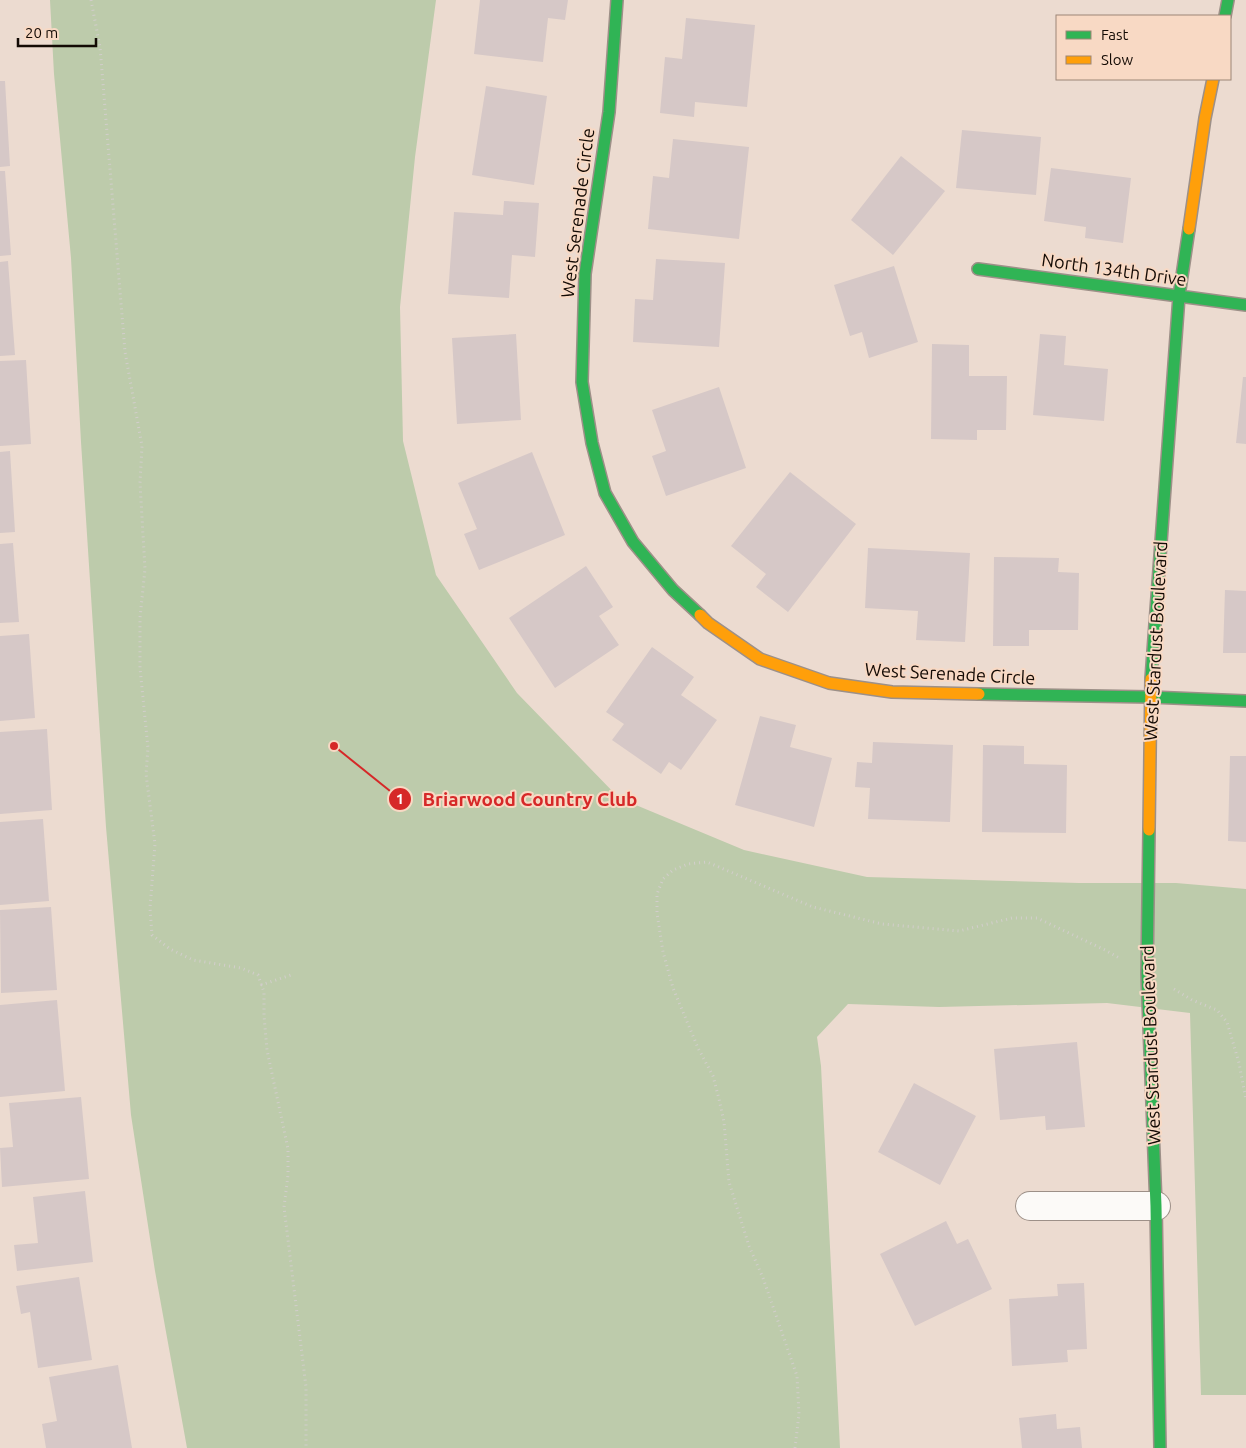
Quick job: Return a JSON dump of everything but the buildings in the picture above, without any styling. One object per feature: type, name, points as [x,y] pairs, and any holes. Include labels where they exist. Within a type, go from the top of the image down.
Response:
[{"type":"street","name":"West Serenade Circle","points":[[617,0],[609,112],[585,274],[582,382],[592,443],[605,493],[633,542],[673,590],[708,623],[760,660],[829,683],[892,692],[1150,697],[1246,701]]},
{"type":"street","points":[[1224,15],[1228,0]]},
{"type":"street","name":"West Stardust Boulevard","points":[[1160,1448],[1156,1206],[1147,974],[1150,697],[1179,296],[1205,118],[1213,80]]},
{"type":"street","name":"North 134th Drive","points":[[978,269],[1246,305]]},
{"type":"street","points":[[1030,1206],[1156,1206]]},
{"type":"path","points":[[91,0],[100,47],[125,352],[142,446],[140,483],[145,569],[140,618],[140,668],[148,748],[146,774],[155,844],[150,908],[152,935],[170,949],[193,960],[241,968],[258,975],[264,992],[267,1050],[288,1149],[288,1175],[284,1207],[306,1387],[306,1448]]},
{"type":"path","points":[[795,1448],[799,1414],[797,1376],[763,1278],[749,1246],[729,1182],[724,1122],[712,1076],[673,988],[663,952],[657,913],[657,894],[663,879],[673,870],[688,864],[707,862],[813,907],[882,924],[959,932],[1012,918],[1037,918],[1105,950],[1192,1000],[1217,1010],[1227,1022],[1239,1063],[1246,1100]]},
{"type":"path","points":[[261,985],[294,974]]},
{"type":"green space","points":[[50,0],[436,0],[415,157],[400,307],[403,441],[436,575],[517,693],[619,798],[744,850],[867,877],[1079,883],[1176,883],[1246,889],[1246,1395],[1201,1395],[1190,1013],[1107,1003],[939,1007],[848,1004],[817,1037],[821,1066],[840,1448],[187,1448],[155,1271],[131,1115],[106,827],[71,258],[54,74]]},
{"type":"traffic: fast","points":[[617,0],[609,112],[585,274],[582,382],[592,443],[605,493],[633,542],[673,590],[700,615]]},
{"type":"traffic: fast","points":[[1225,15],[1228,0]]},
{"type":"traffic: fast","points":[[1151,679],[1179,296],[1189,229]]},
{"type":"traffic: fast","points":[[978,269],[1246,305]]},
{"type":"traffic: fast","points":[[979,694],[1246,701]]},
{"type":"traffic: fast","points":[[1149,830],[1147,974],[1156,1206],[1160,1448]]},
{"type":"traffic: slow","points":[[1189,229],[1205,118],[1213,80]]},
{"type":"traffic: slow","points":[[700,615],[708,623],[760,659],[829,683],[892,692],[979,694]]},
{"type":"traffic: slow","points":[[1149,830],[1151,679]]},
{"type":"place","name":"Briarwood Country Club","points":[[334,746]]}]
